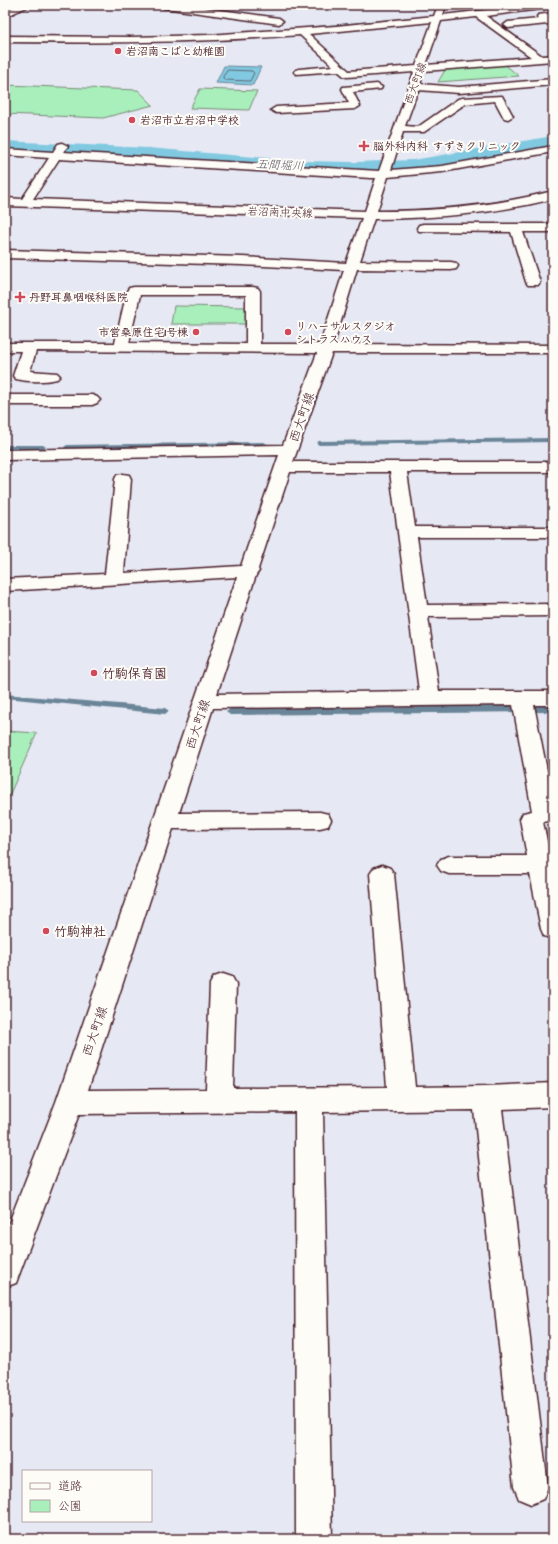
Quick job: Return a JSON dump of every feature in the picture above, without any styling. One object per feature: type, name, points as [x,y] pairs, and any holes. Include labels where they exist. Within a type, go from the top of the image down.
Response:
[{"type":"street","points":[[5,14],[27,5]]},
{"type":"street","points":[[164,5],[283,21],[232,24]]},
{"type":"street","name":"西大町線","points":[[5,1272],[70,1102],[204,701],[326,348],[352,266],[372,224],[385,170],[400,129],[411,85],[422,68],[442,5]]},
{"type":"street","points":[[5,39],[126,40],[235,36],[437,19],[549,5]]},
{"type":"street","points":[[478,14],[540,59]]},
{"type":"street","points":[[494,26],[548,21],[541,17],[553,16]]},
{"type":"street","points":[[301,31],[347,74],[553,58]]},
{"type":"street","points":[[507,35],[523,34]]},
{"type":"street","points":[[235,36],[242,44]]},
{"type":"street","points":[[5,48],[25,40]]},
{"type":"street","points":[[296,42],[312,41]]},
{"type":"street","points":[[331,60],[298,67],[340,68]]},
{"type":"street","points":[[411,85],[459,90],[552,83]]},
{"type":"street","points":[[276,110],[355,106],[347,90],[390,86]]},
{"type":"street","points":[[400,129],[420,130],[462,101],[498,98],[508,116]]},
{"type":"street","points":[[5,152],[59,152],[347,175],[385,170],[471,164],[553,149]]},
{"type":"street","points":[[25,203],[59,152]]},
{"type":"street","name":"岩沼南中央線","points":[[5,202],[372,224],[514,204],[553,195]]},
{"type":"street","points":[[409,228],[553,228]]},
{"type":"street","points":[[516,228],[533,282]]},
{"type":"street","points":[[5,254],[352,266],[451,266]]},
{"type":"street","points":[[121,347],[134,291],[253,291],[253,347]]},
{"type":"street","points":[[5,347],[553,349]]},
{"type":"street","points":[[30,347],[21,376],[52,376]]},
{"type":"street","points":[[5,400],[92,400]]},
{"type":"street","points":[[5,455],[287,459],[398,468],[553,467]]},
{"type":"street","points":[[398,468],[430,698]]},
{"type":"street","points":[[114,578],[123,479]]},
{"type":"street","points":[[408,532],[553,532]]},
{"type":"street","points":[[5,585],[250,571]]},
{"type":"street","points":[[418,611],[553,610]]},
{"type":"street","points":[[204,701],[430,698],[524,706],[553,698]]},
{"type":"street","points":[[524,706],[538,816],[540,864],[553,929]]},
{"type":"street","points":[[164,821],[320,820]]},
{"type":"street","points":[[449,865],[540,864]]},
{"type":"street","points":[[382,874],[402,1098]]},
{"type":"street","points":[[219,1100],[223,984]]},
{"type":"street","points":[[70,1102],[487,1098],[553,1095]]},
{"type":"street","points":[[487,1098],[531,1487]]},
{"type":"street","points":[[309,1099],[314,1539]]},
{"type":"green space","points":[[504,64],[519,76],[438,82],[445,70]]},
{"type":"green space","points":[[5,85],[138,90],[153,105],[103,118],[5,114]]},
{"type":"green space","points":[[200,89],[257,91],[249,110],[190,108]]},
{"type":"green space","points":[[174,306],[247,307],[246,324],[171,324]]},
{"type":"green space","points":[[5,731],[37,733],[5,805]]},
{"type":"water","points":[[224,66],[261,67],[253,85],[216,83]]},
{"type":"waterway","points":[[245,33],[413,18]]},
{"type":"waterway","name":"五間堀川","points":[[5,148],[148,155],[301,168],[355,169],[413,167],[553,143]]},
{"type":"waterway","points":[[319,443],[553,440]]},
{"type":"waterway","points":[[67,447],[264,444]]},
{"type":"waterway","points":[[5,447],[43,447]]},
{"type":"waterway","points":[[5,696],[165,711]]},
{"type":"waterway","points":[[230,712],[553,709]]},
{"type":"place","name":"岩沼南こばと幼稚園","points":[[118,51]]},
{"type":"place","name":"岩沼市立岩沼中学校","points":[[132,120]]},
{"type":"place","name":"脳外科内科 すずきクリニック","points":[[364,146]]},
{"type":"place","name":"丹野耳鼻咽喉科医院","points":[[20,297]]},
{"type":"place","name":"市営桑原住宅1号棟","points":[[196,332]]},
{"type":"place","name":"リハーサルスタジオ シトラスハウス","points":[[288,332]]},
{"type":"place","name":"竹駒保育園","points":[[94,673]]},
{"type":"place","name":"竹駒神社","points":[[46,931]]}]
